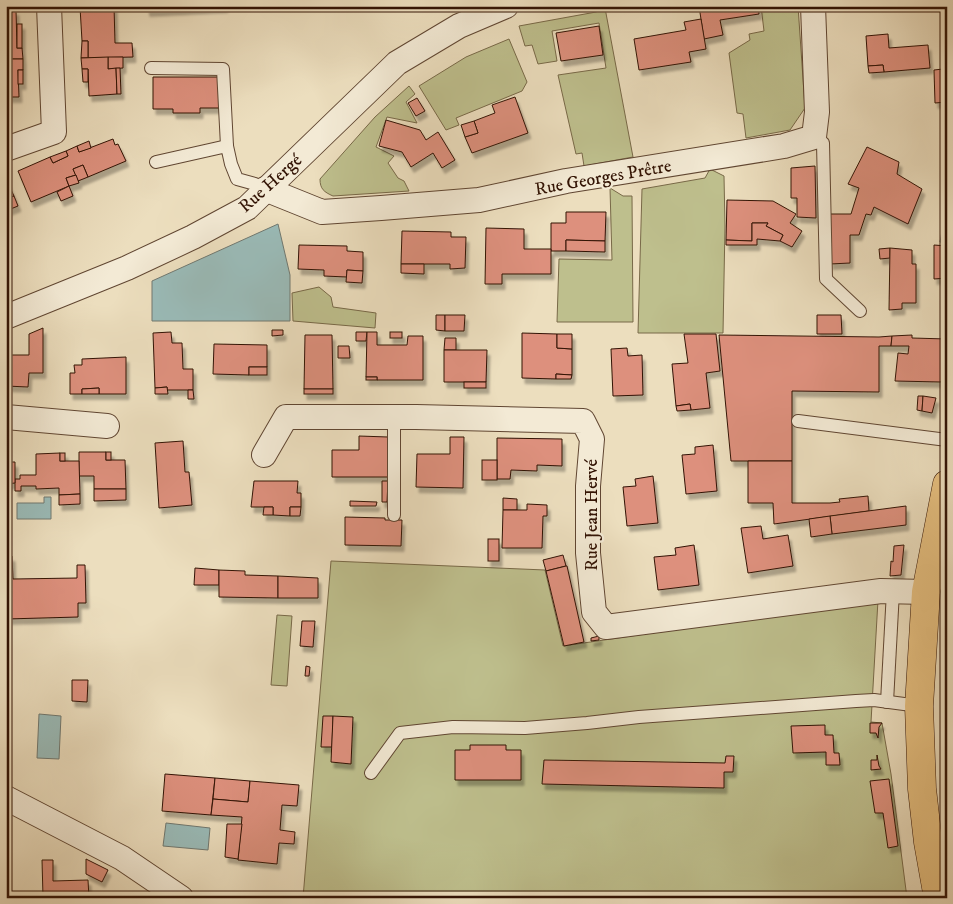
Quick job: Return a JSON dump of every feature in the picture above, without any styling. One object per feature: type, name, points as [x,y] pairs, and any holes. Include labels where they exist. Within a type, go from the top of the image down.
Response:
[{"type":"main road","points":[[938,898],[937,840],[922,789],[919,706],[926,592],[947,484]]},
{"type":"street","points":[[6,149],[54,132],[49,6]]},
{"type":"street","name":"Rue Hergé","points":[[6,317],[127,268],[193,237],[247,208],[397,64],[459,26],[506,6]]},
{"type":"street","points":[[813,6],[818,112],[814,137]]},
{"type":"street","name":"Rue Georges Prêtre","points":[[265,190],[322,212],[480,200],[566,181],[784,146],[814,137]]},
{"type":"street","name":"Rue Jean Hervé","points":[[264,455],[286,416],[583,421],[592,439],[588,486],[588,553],[594,612],[606,627],[881,591],[926,592]]},
{"type":"street","points":[[6,417],[107,426]]},
{"type":"street","points":[[6,798],[122,858],[181,898]]},
{"type":"lane","points":[[151,68],[223,69],[227,146],[231,164],[237,179],[255,184],[265,190]]},
{"type":"lane","points":[[814,137],[823,143],[826,279],[860,312]]},
{"type":"lane","points":[[156,162],[227,146]]},
{"type":"lane","points":[[394,417],[394,515]]},
{"type":"lane","points":[[798,421],[947,440]]},
{"type":"lane","points":[[887,702],[892,591]]},
{"type":"lane","points":[[371,773],[400,733],[453,727],[525,728],[639,717],[874,700],[919,706]]},
{"type":"green space","points":[[761,6],[798,6],[805,108],[790,130],[746,138],[743,114],[737,113],[729,53],[750,40],[749,34],[764,31]]},
{"type":"green space","points":[[605,8],[633,157],[584,166],[582,153],[576,154],[558,75],[606,68],[599,23],[552,31],[557,61],[538,64],[532,45],[525,46],[519,26],[596,12]]},
{"type":"green space","points":[[509,39],[527,82],[522,91],[456,118],[459,125],[446,130],[419,86],[466,57]]},
{"type":"green space","points":[[409,86],[415,94],[406,102],[417,123],[387,117],[376,147],[394,156],[388,163],[398,178],[404,181],[409,191],[333,196],[325,192],[320,179],[375,117]]},
{"type":"green space","points":[[710,169],[724,176],[723,333],[638,333],[642,189],[705,178]]},
{"type":"green space","points":[[610,188],[623,196],[632,196],[633,322],[557,322],[559,259],[612,260]]},
{"type":"green space","points":[[319,287],[331,297],[333,307],[376,313],[375,328],[293,321],[292,293]]},
{"type":"green space","points":[[331,561],[545,570],[563,646],[878,600],[871,722],[882,723],[891,774],[907,898],[303,898]]},
{"type":"green space","points":[[277,615],[292,616],[287,686],[271,685]]},
{"type":"water","points":[[947,204],[947,243],[940,242]]},
{"type":"water","points":[[278,224],[290,275],[290,321],[152,321],[152,281]]},
{"type":"water","points":[[44,497],[51,497],[51,519],[17,519],[17,503],[44,503]]},
{"type":"water","points":[[39,714],[61,716],[59,759],[37,758]]},
{"type":"water","points":[[166,823],[210,828],[208,850],[163,846]]},
{"type":"building","points":[[114,6],[115,43],[132,43],[133,57],[88,58],[88,41],[82,41],[80,7]]},
{"type":"building","points":[[146,6],[225,6],[225,7],[147,11]]},
{"type":"building","points":[[699,6],[758,6],[759,14],[720,20],[723,35],[704,39]]},
{"type":"building","points":[[6,10],[16,10],[17,48],[22,48],[23,59],[6,59]]},
{"type":"building","points":[[701,19],[706,49],[689,52],[691,62],[639,70],[634,39],[686,30],[684,22]]},
{"type":"building","points":[[17,24],[22,24],[22,48],[17,48]]},
{"type":"building","points":[[599,26],[603,55],[561,61],[556,33]]},
{"type":"building","points":[[888,34],[889,48],[928,45],[930,68],[884,72],[883,65],[868,66],[866,36]]},
{"type":"building","points":[[82,41],[88,41],[88,58],[81,58]]},
{"type":"building","points":[[108,57],[123,57],[123,68],[108,69]]},
{"type":"building","points":[[108,57],[108,69],[116,68],[117,94],[89,96],[88,69],[82,69],[81,58]]},
{"type":"building","points":[[6,59],[23,59],[23,70],[18,70],[19,97],[6,97]]},
{"type":"building","points":[[883,65],[884,72],[869,73],[868,66]]},
{"type":"building","points":[[116,68],[120,68],[121,94],[117,94]]},
{"type":"building","points":[[82,69],[88,69],[88,82],[83,82]]},
{"type":"building","points":[[947,69],[947,102],[935,103],[934,70]]},
{"type":"building","points":[[18,70],[23,70],[23,84],[18,84]]},
{"type":"building","points":[[153,77],[220,77],[220,108],[200,108],[200,113],[173,113],[173,109],[153,109]]},
{"type":"building","points":[[515,97],[528,133],[472,153],[465,137],[478,133],[474,121],[495,113],[492,105]]},
{"type":"building","points":[[417,98],[425,111],[416,116],[408,103]]},
{"type":"building","points":[[386,120],[420,130],[426,140],[438,132],[455,160],[442,168],[433,153],[411,167],[402,152],[379,146]]},
{"type":"building","points":[[474,121],[478,133],[465,137],[461,125]]},
{"type":"building","points":[[113,139],[115,145],[118,144],[126,161],[88,177],[83,165],[73,169],[76,175],[66,178],[69,186],[31,202],[18,171],[50,157],[53,163],[68,156],[66,151],[77,146],[79,152]]},
{"type":"building","points":[[89,141],[91,148],[79,152],[77,146]]},
{"type":"building","points":[[867,147],[899,162],[897,174],[922,189],[908,224],[874,207],[871,215],[866,214],[859,235],[850,235],[850,263],[830,264],[829,214],[851,214],[859,188],[848,184]]},
{"type":"building","points":[[66,151],[68,156],[53,163],[50,157]]},
{"type":"building","points":[[83,165],[88,177],[78,181],[73,169]]},
{"type":"building","points":[[815,166],[816,218],[797,217],[797,198],[791,198],[791,168]]},
{"type":"building","points":[[76,175],[79,183],[69,186],[66,178]]},
{"type":"building","points":[[6,179],[14,196],[6,199]]},
{"type":"building","points":[[69,186],[73,196],[61,201],[57,192]]},
{"type":"building","points":[[14,196],[18,206],[8,210],[6,199]]},
{"type":"building","points":[[727,200],[773,201],[796,214],[790,223],[802,231],[792,247],[780,241],[783,235],[766,226],[768,223],[752,223],[752,241],[726,240]]},
{"type":"building","points":[[566,212],[606,212],[605,241],[566,240],[566,251],[551,251],[551,223],[566,223]]},
{"type":"building","points":[[752,223],[768,223],[766,226],[783,235],[780,241],[757,239],[757,245],[726,245],[726,240],[752,241]]},
{"type":"building","points":[[486,228],[524,229],[524,249],[551,249],[551,274],[502,274],[502,284],[485,284]]},
{"type":"building","points":[[402,231],[451,232],[451,237],[466,237],[465,268],[450,269],[450,264],[401,264]]},
{"type":"building","points":[[566,240],[605,241],[605,252],[566,251]]},
{"type":"building","points":[[299,245],[347,246],[347,251],[363,252],[363,271],[347,270],[347,277],[324,276],[324,270],[298,269]]},
{"type":"building","points":[[934,245],[947,246],[947,278],[934,279]]},
{"type":"building","points":[[890,248],[890,258],[880,259],[879,249]]},
{"type":"building","points":[[890,248],[912,250],[912,264],[916,264],[916,303],[902,303],[902,309],[889,310]]},
{"type":"building","points":[[401,264],[424,264],[424,274],[401,273]]},
{"type":"building","points":[[347,270],[363,271],[362,283],[346,282]]},
{"type":"building","points":[[436,315],[445,315],[445,331],[436,330]]},
{"type":"building","points":[[445,315],[465,315],[464,331],[445,331]]},
{"type":"building","points":[[817,315],[841,315],[842,334],[817,334]]},
{"type":"building","points":[[43,328],[43,373],[29,373],[28,387],[6,386],[6,355],[29,355],[29,334]]},
{"type":"building","points":[[272,330],[283,330],[283,335],[272,336]]},
{"type":"building","points":[[171,332],[172,343],[182,343],[183,369],[193,369],[193,390],[167,390],[167,387],[155,388],[153,333]]},
{"type":"building","points":[[356,332],[367,332],[366,341],[356,341]]},
{"type":"building","points":[[367,332],[377,332],[377,345],[407,345],[408,336],[423,336],[423,380],[377,380],[377,377],[366,377]]},
{"type":"building","points":[[390,332],[402,332],[402,338],[390,338]]},
{"type":"building","points":[[522,333],[557,334],[557,348],[572,349],[572,375],[556,374],[556,379],[522,378]]},
{"type":"building","points":[[557,334],[572,334],[572,349],[557,348]]},
{"type":"building","points":[[684,334],[716,334],[720,371],[706,373],[710,408],[691,410],[690,404],[676,406],[672,364],[688,363]]},
{"type":"building","points":[[305,335],[332,335],[333,389],[304,389]]},
{"type":"building","points":[[719,335],[892,336],[891,346],[879,346],[879,392],[792,391],[792,461],[731,461]]},
{"type":"building","points":[[912,335],[912,338],[947,339],[947,365],[941,382],[895,381],[898,353],[908,354],[909,346],[891,346],[892,336]]},
{"type":"building","points":[[445,338],[456,338],[456,350],[444,350]]},
{"type":"building","points":[[214,344],[267,345],[267,367],[249,367],[249,375],[213,374]]},
{"type":"building","points":[[338,346],[349,346],[350,358],[338,358]]},
{"type":"building","points":[[627,348],[628,356],[642,355],[643,395],[613,396],[611,349]]},
{"type":"building","points":[[444,350],[487,350],[486,382],[444,382]]},
{"type":"building","points":[[126,357],[126,394],[99,394],[99,388],[82,389],[82,394],[70,394],[70,373],[75,373],[74,365],[82,365],[82,359]]},
{"type":"building","points":[[249,367],[267,367],[267,375],[249,375]]},
{"type":"building","points":[[556,374],[572,375],[571,379],[556,379]]},
{"type":"building","points":[[366,377],[377,377],[377,380],[366,380]]},
{"type":"building","points":[[464,382],[486,382],[486,388],[464,388]]},
{"type":"building","points":[[167,387],[168,394],[155,394],[155,388]]},
{"type":"building","points":[[99,388],[99,394],[82,394],[82,389]]},
{"type":"building","points":[[304,389],[333,389],[333,394],[304,394]]},
{"type":"building","points":[[188,390],[193,390],[194,399],[188,399]]},
{"type":"building","points":[[918,396],[923,396],[922,411],[917,410]]},
{"type":"building","points":[[923,396],[936,398],[932,413],[922,411]]},
{"type":"building","points":[[690,404],[691,410],[677,411],[676,406]]},
{"type":"building","points":[[359,436],[388,437],[388,477],[332,477],[332,450],[359,450]]},
{"type":"building","points":[[450,437],[464,437],[463,488],[416,487],[417,454],[450,454]]},
{"type":"building","points":[[497,438],[562,439],[562,466],[537,465],[537,471],[511,470],[510,479],[497,479]]},
{"type":"building","points":[[183,441],[185,472],[189,472],[192,505],[159,508],[155,443]]},
{"type":"building","points":[[713,445],[717,491],[686,494],[682,455],[695,454],[695,447]]},
{"type":"building","points":[[79,452],[106,452],[106,460],[125,460],[126,489],[94,489],[94,476],[79,476]]},
{"type":"building","points":[[106,452],[111,452],[111,460],[106,460]]},
{"type":"building","points":[[60,453],[60,461],[79,461],[80,494],[59,495],[59,488],[36,489],[36,486],[21,486],[21,491],[15,491],[15,479],[20,479],[20,475],[36,475],[36,454]]},
{"type":"building","points":[[60,453],[65,453],[65,461],[60,461]]},
{"type":"building","points":[[482,460],[497,460],[497,480],[482,480]]},
{"type":"building","points":[[748,461],[792,461],[792,503],[830,503],[840,502],[839,499],[868,496],[869,511],[774,524],[773,503],[748,503]]},
{"type":"building","points":[[6,462],[15,462],[15,483],[6,484]]},
{"type":"building","points":[[653,476],[658,523],[627,526],[623,487],[636,486],[635,479]]},
{"type":"building","points":[[254,481],[298,481],[297,493],[301,493],[301,507],[290,507],[290,516],[273,515],[273,507],[251,507]]},
{"type":"building","points":[[382,481],[388,481],[387,502],[382,502]]},
{"type":"building","points":[[94,489],[126,489],[126,500],[94,501]]},
{"type":"building","points":[[80,494],[80,504],[59,505],[59,495]]},
{"type":"building","points":[[503,498],[517,499],[517,510],[503,510]]},
{"type":"building","points":[[350,501],[377,502],[376,506],[350,506]]},
{"type":"building","points":[[527,504],[547,505],[547,516],[543,516],[542,548],[502,548],[503,510],[527,510]]},
{"type":"building","points":[[906,506],[906,525],[832,534],[830,516]]},
{"type":"building","points":[[264,507],[273,507],[273,515],[263,515]]},
{"type":"building","points":[[290,507],[301,507],[300,516],[290,516]]},
{"type":"building","points":[[830,516],[832,534],[811,537],[809,519]]},
{"type":"building","points":[[345,517],[402,520],[401,546],[345,545]]},
{"type":"building","points":[[761,526],[763,539],[788,535],[793,566],[748,573],[741,528]]},
{"type":"building","points":[[488,539],[499,539],[499,561],[488,561]]},
{"type":"building","points":[[694,545],[699,585],[658,590],[654,557],[676,555],[675,548]]},
{"type":"building","points":[[904,545],[901,575],[890,576],[894,546]]},
{"type":"building","points":[[563,555],[566,566],[546,571],[543,560]]},
{"type":"building","points":[[6,556],[12,556],[13,579],[77,578],[77,565],[85,565],[86,603],[78,603],[78,617],[6,619]]},
{"type":"building","points":[[567,566],[584,642],[564,646],[546,571]]},
{"type":"building","points":[[195,568],[219,570],[219,585],[194,585]]},
{"type":"building","points":[[219,570],[245,571],[245,575],[278,576],[278,598],[219,597]]},
{"type":"building","points":[[278,576],[318,578],[318,598],[278,598]]},
{"type":"building","points":[[302,621],[315,621],[313,647],[300,646]]},
{"type":"building","points":[[599,636],[599,640],[591,641],[591,638]]},
{"type":"building","points":[[306,666],[310,667],[309,676],[305,676]]},
{"type":"building","points":[[72,680],[88,680],[87,702],[72,701]]},
{"type":"building","points":[[323,716],[333,716],[332,747],[321,747]]},
{"type":"building","points":[[333,716],[353,717],[351,764],[331,762]]},
{"type":"building","points":[[870,723],[882,723],[879,727],[878,738],[876,733],[870,733]]},
{"type":"building","points":[[825,725],[825,735],[833,735],[834,753],[839,753],[840,765],[826,765],[826,752],[793,753],[791,726]]},
{"type":"building","points":[[470,745],[506,745],[506,750],[521,750],[521,780],[455,780],[455,750],[470,750]]},
{"type":"building","points":[[877,755],[881,769],[871,770],[871,760],[877,760]]},
{"type":"building","points":[[726,756],[734,756],[733,772],[724,772],[724,788],[542,784],[544,760],[725,763]]},
{"type":"building","points":[[165,774],[215,778],[211,815],[162,811]]},
{"type":"building","points":[[215,778],[250,781],[248,802],[213,799]]},
{"type":"building","points":[[889,779],[898,846],[888,848],[883,813],[875,813],[870,781]]},
{"type":"building","points":[[250,781],[299,785],[297,806],[282,805],[280,830],[295,832],[294,844],[279,843],[277,864],[238,860],[242,817],[211,815],[213,799],[248,802]]},
{"type":"building","points":[[227,824],[242,824],[238,859],[225,857]]},
{"type":"building","points":[[86,859],[108,870],[102,882],[86,874]]},
{"type":"building","points":[[42,860],[53,860],[53,881],[88,880],[89,898],[43,897]]}]
